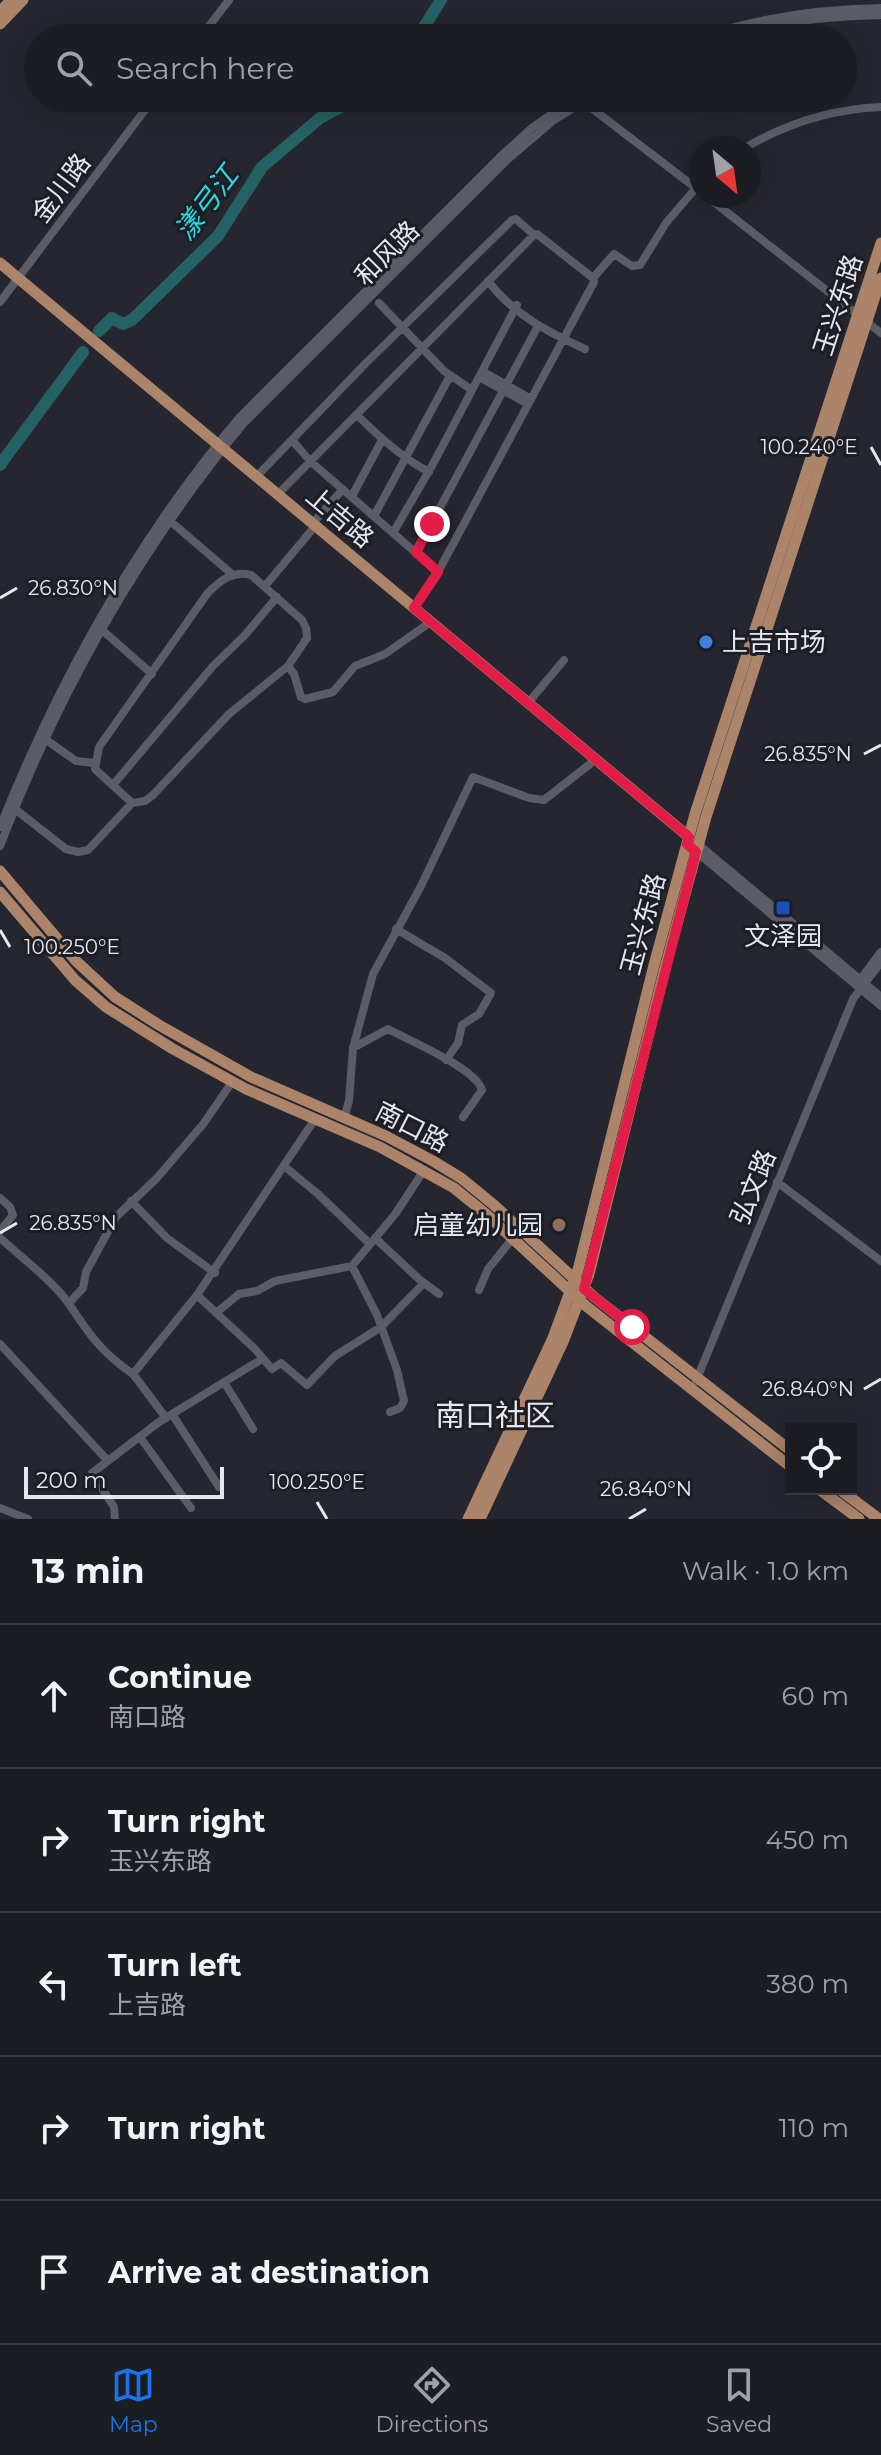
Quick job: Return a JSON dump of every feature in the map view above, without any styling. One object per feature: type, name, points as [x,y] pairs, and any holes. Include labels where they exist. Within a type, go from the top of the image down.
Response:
[{"type":"main road","points":[[0,12],[11,0]]},
{"type":"main road","points":[[0,24],[23,0]]},
{"type":"main road","name":"玉兴东路","points":[[480,1519],[552,1368],[579,1285],[692,844],[862,318],[881,243]]},
{"type":"main road","name":"上吉路","points":[[0,263],[16,281],[312,527],[425,626],[590,764],[692,844]]},
{"type":"main road","name":"上吉路","points":[[0,272],[16,281]]},
{"type":"main road","name":"玉兴东路","points":[[862,318],[881,278]]},
{"type":"main road","name":"上吉路","points":[[218,448],[257,476],[312,527],[528,703],[692,844]]},
{"type":"main road","name":"南口路","points":[[0,871],[85,970],[126,1005],[251,1077],[402,1145],[461,1178],[579,1285],[785,1462]]},
{"type":"main road","name":"南口路","points":[[0,892],[66,970],[95,998],[130,1024],[232,1082],[380,1147],[465,1196],[575,1297],[785,1447]]},
{"type":"main road","name":"玉兴东路","points":[[468,1519],[575,1297]]},
{"type":"main road","points":[[827,1495],[859,1519]]},
{"type":"main road","points":[[847,1495],[879,1519]]},
{"type":"street","points":[[211,24],[229,0]]},
{"type":"street","points":[[752,24],[783,16],[881,8]]},
{"type":"street","points":[[785,24],[881,15]]},
{"type":"street","points":[[857,109],[881,107]]},
{"type":"street","name":"金川路","points":[[0,302],[143,112]]},
{"type":"street","name":"和风路","points":[[218,448],[507,160],[565,112]]},
{"type":"street","points":[[598,112],[689,180]]},
{"type":"street","points":[[761,139],[784,127],[835,112]]},
{"type":"street","points":[[414,608],[438,572],[564,339],[594,282],[593,278],[614,254],[632,266],[640,265],[666,223],[689,198]]},
{"type":"street","points":[[721,208],[881,333]]},
{"type":"street","points":[[257,476],[512,220],[516,219],[534,235],[537,234],[593,278]]},
{"type":"street","points":[[278,494],[534,235]]},
{"type":"street","points":[[488,281],[538,326],[585,349]]},
{"type":"street","points":[[379,303],[450,376],[472,390]]},
{"type":"street","points":[[516,307],[564,339]]},
{"type":"street","points":[[393,533],[429,472],[516,307]]},
{"type":"street","points":[[416,552],[538,326]]},
{"type":"street","points":[[481,374],[530,402]]},
{"type":"street","points":[[374,516],[450,376]]},
{"type":"street","points":[[357,415],[382,440],[429,472]]},
{"type":"street","points":[[292,440],[310,461],[438,572]]},
{"type":"street","points":[[352,496],[382,440]]},
{"type":"street","points":[[0,846],[45,739],[101,629],[141,562],[218,448]]},
{"type":"street","points":[[0,827],[37,740],[98,619],[155,528],[218,448]]},
{"type":"street","points":[[265,586],[343,489]]},
{"type":"street","points":[[169,520],[233,575]]},
{"type":"street","points":[[15,809],[66,849],[78,852],[88,850],[132,803],[145,801],[153,795],[229,714],[288,666],[307,638],[302,620],[248,574],[233,575],[207,594],[99,747],[95,769],[132,803]]},
{"type":"street","points":[[113,785],[203,677],[277,597]]},
{"type":"street","points":[[288,666],[301,697],[305,699],[328,694],[339,687],[355,666],[385,654],[425,626]]},
{"type":"street","points":[[101,629],[152,674]]},
{"type":"street","points":[[528,703],[564,660]]},
{"type":"street","points":[[45,739],[76,761],[95,763]]},
{"type":"street","points":[[344,1118],[349,1101],[353,1048],[373,974],[421,886],[473,777],[529,798],[544,800],[590,764]]},
{"type":"street","points":[[692,844],[860,984],[881,1006]]},
{"type":"street","points":[[396,929],[445,958],[491,993],[479,1014],[462,1025],[458,1043],[446,1060]]},
{"type":"street","name":"弘文路","points":[[695,1384],[853,999],[881,952]]},
{"type":"street","name":"弘文路","points":[[860,984],[881,962]]},
{"type":"street","points":[[860,984],[881,997]]},
{"type":"street","points":[[353,1048],[388,1029],[474,1076],[482,1090],[463,1117]]},
{"type":"street","points":[[69,1303],[83,1288],[86,1272],[116,1217],[157,1178],[204,1123],[232,1082]]},
{"type":"street","points":[[133,1374],[215,1273],[315,1119]]},
{"type":"street","points":[[284,1166],[439,1294]]},
{"type":"street","points":[[216,1313],[239,1294],[257,1291],[275,1281],[352,1266],[396,1213],[424,1170]]},
{"type":"street","points":[[777,1182],[881,1261]]},
{"type":"street","points":[[0,1198],[10,1207],[13,1215],[0,1231]]},
{"type":"street","points":[[131,1201],[167,1238],[215,1273]]},
{"type":"street","points":[[0,1238],[69,1303],[97,1345],[133,1374],[169,1416],[219,1487]]},
{"type":"street","points":[[479,1290],[488,1269],[512,1239]]},
{"type":"street","points":[[352,1266],[377,1315],[397,1370],[404,1401],[400,1408],[390,1412]]},
{"type":"street","points":[[197,1295],[272,1369],[281,1363],[307,1385],[335,1356],[381,1327],[424,1283]]},
{"type":"street","points":[[0,1344],[108,1461]]},
{"type":"street","points":[[115,1519],[114,1507],[92,1473],[169,1416],[262,1359]]},
{"type":"street","points":[[224,1382],[253,1429]]},
{"type":"street","points":[[140,1437],[191,1508]]},
{"type":"street","points":[[0,1508],[28,1519]]},
{"type":"waterway","name":"漾弓江","points":[[426,24],[441,0]]},
{"type":"waterway","name":"漾弓江","points":[[99,331],[112,318],[123,324],[132,320],[218,236],[262,167],[331,112]]},
{"type":"waterway","name":"漾弓江","points":[[0,465],[83,352]]},
{"type":"place","name":"上吉市场","points":[[706,642]]},
{"type":"place","name":"文泽园","points":[[783,908]]},
{"type":"place","name":"启童幼儿园","points":[[559,1225]]},
{"type":"district","name":"南口社区","points":[[495,1415]]},
{"type":"route","points":[[432,524],[416,552],[438,572],[414,608],[689,837],[687,844],[696,852],[584,1289],[632,1327]]}]
